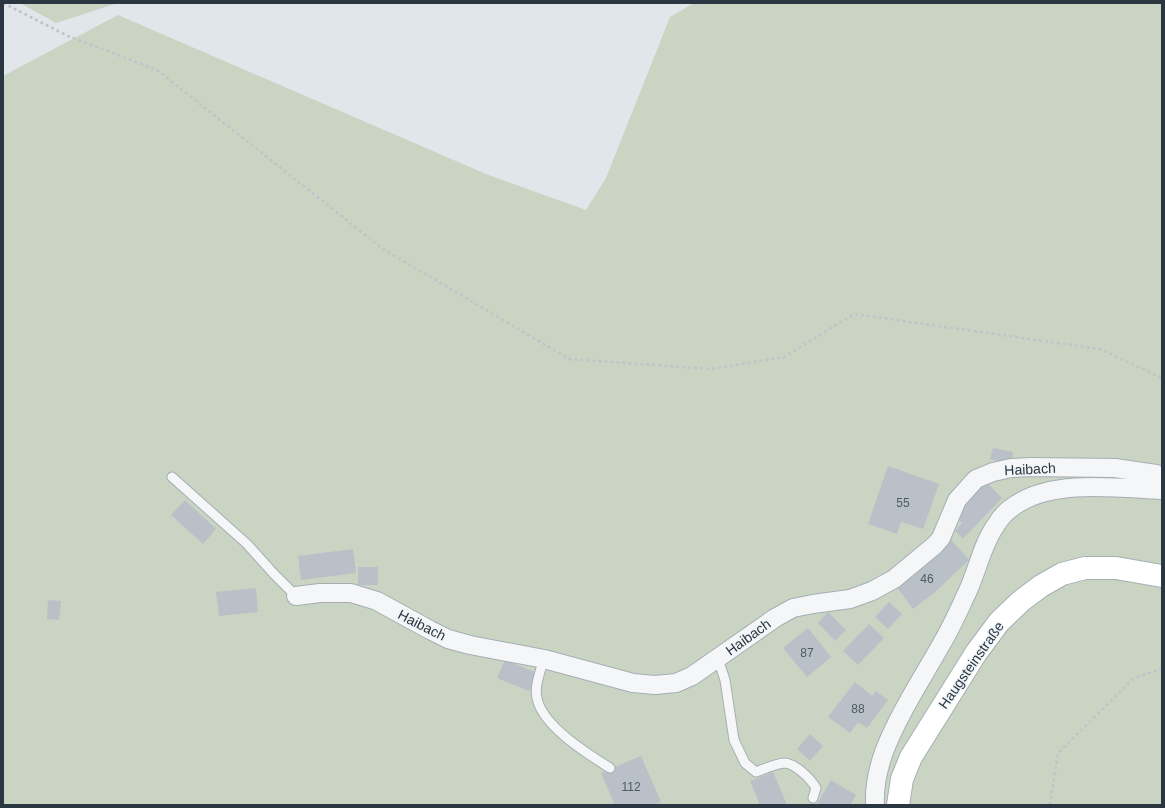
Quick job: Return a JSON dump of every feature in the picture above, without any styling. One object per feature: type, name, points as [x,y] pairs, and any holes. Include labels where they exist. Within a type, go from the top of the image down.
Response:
[{"type":"main road","name":"Haugsteinstraße","points":[[898,805],[902,779],[911,757],[976,653],[999,622],[1021,600],[1062,574],[1085,568],[1116,568],[1162,576]]},
{"type":"street","name":"Haibach","points":[[296,596],[320,593],[351,594],[377,601],[448,639],[470,645],[544,659],[633,683],[655,685],[676,683],[692,676],[775,618],[793,608],[850,599],[872,591],[894,579],[935,545],[941,538],[957,500],[976,479],[993,472],[1011,468],[1031,467],[1115,468],[1156,474],[1162,477]]},
{"type":"street","points":[[875,805],[874,791],[884,754],[893,730],[913,692],[943,642],[972,585],[995,525],[1007,511],[1017,503],[1034,495],[1053,490],[1095,486],[1162,490]]},
{"type":"lane","points":[[172,477],[247,544],[296,596]]},
{"type":"lane","points":[[544,659],[537,686],[537,701],[543,714],[583,751],[610,768]]},
{"type":"lane","points":[[718,659],[725,680],[734,740],[745,763],[756,772],[783,763],[792,765],[812,780],[816,788],[813,798]]},
{"type":"path","points":[[3,3],[68,36],[157,70],[383,249],[569,359],[711,369],[784,357],[854,314],[1100,349],[1162,378]]},
{"type":"path","points":[[1050,805],[1058,753],[1134,678],[1162,669]]},
{"type":"green space","points":[[20,3],[118,3],[56,23]]},
{"type":"green space","points":[[694,3],[1162,3],[1162,805],[3,805],[3,76],[118,15],[486,174],[586,210],[606,178],[670,17]]},
{"type":"building","points":[[993,448],[1013,452],[1011,463],[990,459]]},
{"type":"building","points":[[888,466],[939,484],[923,529],[901,522],[897,534],[868,524]]},
{"type":"building","points":[[984,480],[1002,498],[963,539],[955,531],[962,523],[956,517],[964,510],[960,506]]},
{"type":"building","points":[[185,500],[216,529],[203,544],[171,515]]},
{"type":"building","points":[[947,535],[969,560],[934,593],[913,609],[897,587]]},
{"type":"building","points":[[353,549],[356,573],[301,580],[298,556]]},
{"type":"building","points":[[358,567],[378,567],[378,585],[358,585]]},
{"type":"building","points":[[256,588],[258,612],[219,616],[216,592]]},
{"type":"building","points":[[48,600],[61,601],[59,620],[47,619]]},
{"type":"building","points":[[889,602],[902,614],[888,629],[875,617]]},
{"type":"building","points":[[828,612],[846,630],[835,641],[818,623]]},
{"type":"building","points":[[869,624],[884,638],[858,665],[843,651]]},
{"type":"building","points":[[808,628],[831,657],[807,677],[783,648]]},
{"type":"building","points":[[505,660],[537,673],[529,691],[497,678]]},
{"type":"building","points":[[855,682],[872,696],[876,691],[888,700],[867,728],[858,722],[850,733],[828,717]]},
{"type":"building","points":[[810,734],[823,746],[810,761],[797,749]]},
{"type":"building","points":[[641,756],[661,802],[653,805],[615,805],[601,773]]},
{"type":"building","points":[[773,772],[787,805],[760,805],[750,781]]},
{"type":"building","points":[[831,780],[856,795],[850,805],[821,805],[818,803]]}]
